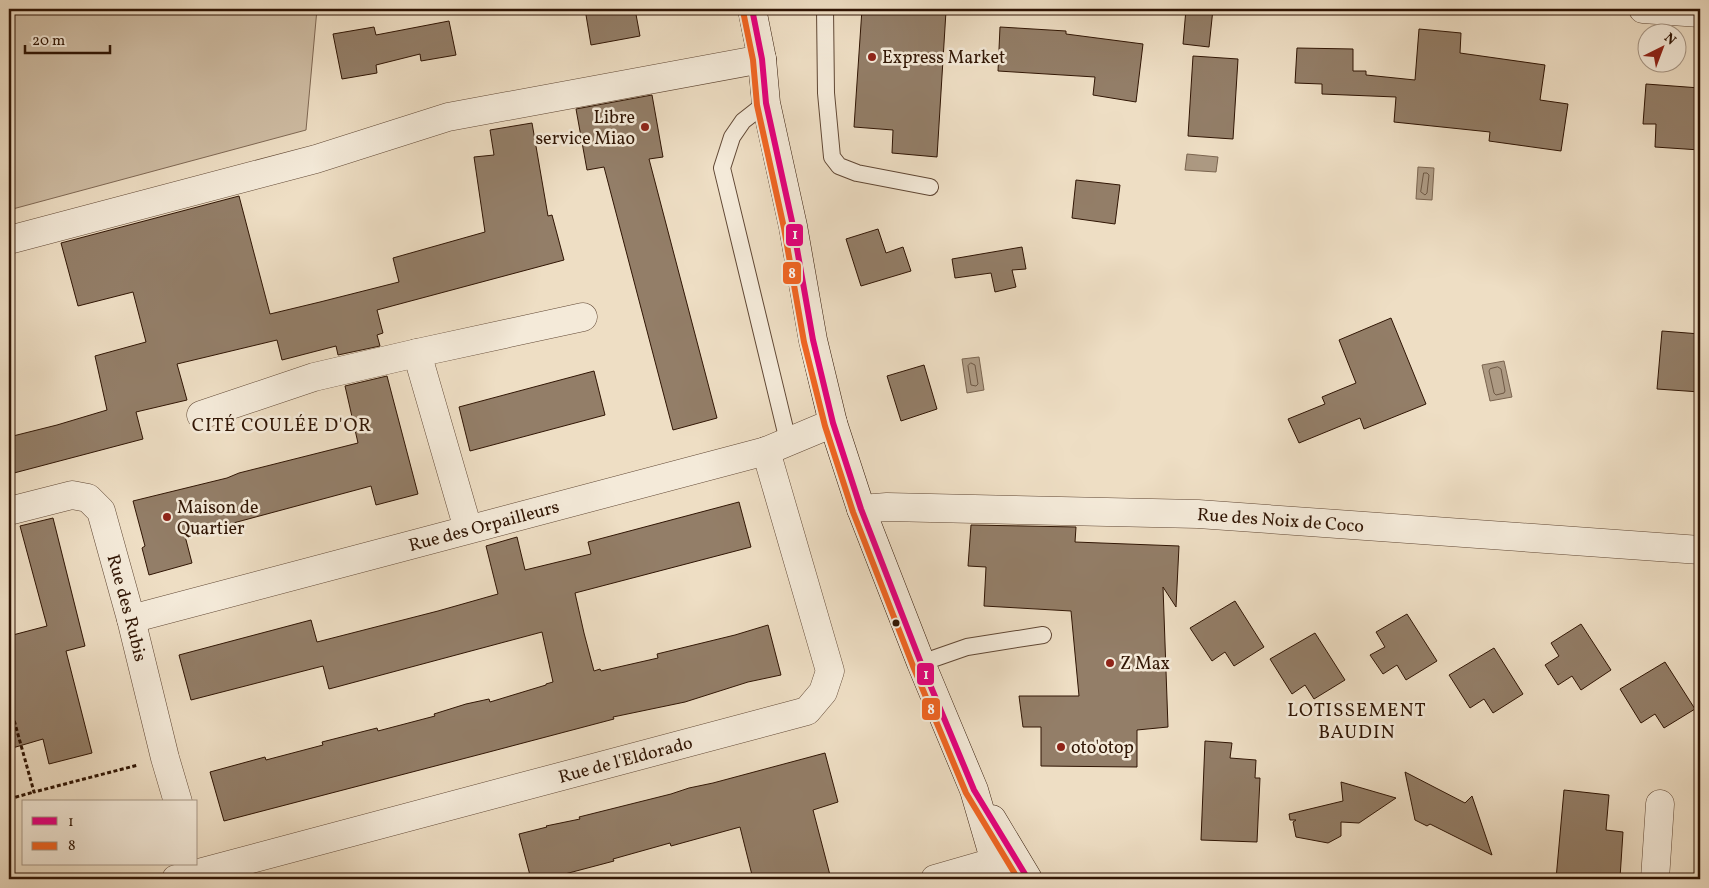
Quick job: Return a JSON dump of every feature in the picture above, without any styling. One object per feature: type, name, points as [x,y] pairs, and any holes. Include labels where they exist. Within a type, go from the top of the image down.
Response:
[{"type":"street","points":[[752,9],[762,59],[766,103],[793,226],[813,340],[833,423],[861,510],[921,663],[974,790],[997,871],[935,879]]},
{"type":"street","points":[[1643,9],[1700,13]]},
{"type":"street","points":[[9,240],[316,159],[448,117],[762,59]]},
{"type":"street","points":[[201,415],[314,377],[583,318]]},
{"type":"street","points":[[417,353],[468,529]]},
{"type":"street","name":"Rue des Orpailleurs","points":[[131,619],[777,446],[833,423]]},
{"type":"street","name":"Rue de l'Eldorado","points":[[190,872],[807,711],[823,692],[830,671],[777,446]]},
{"type":"street","name":"Rue des Rubis","points":[[9,511],[72,495],[88,498],[100,511],[131,619],[165,758],[177,800]]},
{"type":"street","name":"Rue des Noix de Coco","points":[[861,510],[887,508],[1198,514],[1700,550]]},
{"type":"street","points":[[974,790],[1028,879]]},
{"type":"street","points":[[1654,879],[1660,804]]},
{"type":"lane","points":[[825,9],[826,93],[832,157],[840,166],[857,173],[930,187]]},
{"type":"lane","points":[[766,103],[743,121],[732,136],[722,168],[777,446]]},
{"type":"lane","points":[[921,663],[967,647],[1043,635]]},
{"type":"path","points":[[9,702],[34,792]]},
{"type":"path","points":[[9,799],[165,758]]},
{"type":"shaded area","points":[[9,9],[317,9],[306,130],[9,210]]},
{"type":"water","points":[[1187,154],[1218,157],[1216,172],[1185,170]]},
{"type":"water","points":[[1418,167],[1434,168],[1432,200],[1416,199]]},
{"type":"water","points":[[979,357],[984,390],[967,393],[962,359]]},
{"type":"water","points":[[1504,361],[1512,397],[1490,401],[1482,365]]},
{"type":"building","points":[[585,9],[635,9],[640,36],[591,45]]},
{"type":"building","points":[[862,9],[946,11],[937,157],[892,153],[893,130],[854,127]]},
{"type":"building","points":[[1186,9],[1213,9],[1209,47],[1183,44]]},
{"type":"building","points":[[449,21],[456,55],[421,61],[420,54],[376,65],[377,73],[342,79],[333,34],[374,27],[376,35]]},
{"type":"building","points":[[1000,27],[1066,31],[1066,34],[1143,44],[1136,102],[1093,95],[1095,77],[998,71]]},
{"type":"building","points":[[1419,29],[1461,33],[1460,53],[1545,65],[1540,100],[1568,104],[1561,151],[1489,141],[1490,132],[1394,122],[1396,97],[1322,94],[1322,84],[1295,83],[1297,48],[1353,49],[1353,71],[1366,71],[1366,75],[1415,80]]},
{"type":"building","points":[[1193,56],[1238,59],[1233,139],[1188,136]]},
{"type":"building","points":[[1646,84],[1700,88],[1700,150],[1655,147],[1656,124],[1643,124]]},
{"type":"building","points":[[652,95],[663,157],[649,159],[717,418],[673,430],[604,167],[587,170],[576,109]]},
{"type":"building","points":[[532,123],[548,216],[552,215],[564,260],[377,310],[383,333],[377,335],[380,346],[338,355],[336,346],[282,360],[277,340],[177,364],[187,400],[136,412],[143,439],[14,473],[9,455],[9,437],[107,410],[95,356],[146,342],[133,292],[78,306],[61,243],[239,196],[270,314],[399,282],[393,258],[485,232],[474,157],[494,155],[490,130]]},
{"type":"building","points":[[1076,180],[1120,185],[1115,224],[1072,218]]},
{"type":"building","points":[[878,229],[886,253],[903,247],[911,271],[861,286],[846,239]]},
{"type":"building","points":[[1022,247],[1026,269],[1012,270],[1016,287],[995,292],[991,273],[955,278],[952,259]]},
{"type":"building","points":[[1391,318],[1426,404],[1364,429],[1360,418],[1299,443],[1288,419],[1325,404],[1322,397],[1356,383],[1339,340]]},
{"type":"building","points":[[1662,331],[1700,334],[1700,392],[1657,389]]},
{"type":"building","points":[[924,365],[937,409],[901,421],[887,376]]},
{"type":"building","points":[[594,371],[605,415],[470,451],[459,407]]},
{"type":"building","points":[[387,376],[418,494],[376,505],[371,486],[185,536],[192,563],[149,575],[142,548],[145,546],[133,501],[358,443],[345,386]]},
{"type":"building","points":[[739,502],[751,547],[575,593],[584,633],[594,671],[600,669],[601,671],[658,658],[657,654],[768,625],[781,675],[748,682],[685,702],[613,717],[614,719],[224,821],[210,772],[265,757],[266,760],[323,745],[322,742],[377,728],[378,731],[435,716],[434,714],[466,704],[489,699],[490,702],[546,685],[553,682],[542,632],[329,689],[323,666],[191,700],[179,655],[311,620],[317,642],[438,611],[498,594],[486,546],[517,537],[525,570],[591,554],[588,542]]},
{"type":"building","points":[[53,518],[85,646],[66,651],[92,753],[49,764],[43,739],[9,749],[9,636],[47,626],[20,526]]},
{"type":"building","points":[[971,525],[1076,527],[1075,542],[1179,546],[1176,607],[1163,587],[1168,727],[1137,730],[1137,767],[1041,766],[1041,727],[1023,727],[1019,696],[1079,696],[1071,611],[984,606],[986,567],[968,566]]},
{"type":"building","points":[[1235,601],[1264,647],[1234,666],[1225,652],[1212,661],[1190,628]]},
{"type":"building","points":[[1407,614],[1437,661],[1406,680],[1397,665],[1383,674],[1370,655],[1385,647],[1376,632]]},
{"type":"building","points":[[1581,624],[1611,670],[1581,690],[1572,676],[1558,685],[1545,665],[1559,656],[1551,643]]},
{"type":"building","points":[[1315,633],[1345,680],[1314,699],[1305,685],[1292,694],[1270,659]]},
{"type":"building","points":[[1494,648],[1523,694],[1493,713],[1484,699],[1470,708],[1449,675]]},
{"type":"building","points":[[1665,662],[1695,709],[1664,728],[1655,714],[1641,723],[1620,689]]},
{"type":"building","points":[[1205,741],[1232,743],[1230,758],[1256,760],[1255,778],[1260,778],[1257,842],[1201,840]]},
{"type":"building","points":[[825,753],[838,802],[813,810],[831,879],[753,879],[740,827],[671,846],[670,843],[613,859],[614,861],[546,879],[531,879],[519,834]]},
{"type":"building","points":[[1405,772],[1465,803],[1472,796],[1492,855],[1430,824],[1427,826],[1415,820]]},
{"type":"building","points":[[1341,782],[1396,798],[1359,823],[1341,822],[1341,836],[1328,843],[1296,837],[1293,822],[1296,820],[1290,820],[1289,814],[1343,801]]},
{"type":"building","points":[[1564,790],[1609,795],[1606,830],[1623,832],[1620,878],[1604,876],[1604,879],[1556,879]]},
{"type":"transit line","name":"1","points":[[752,9],[762,59],[766,103],[793,226],[813,340],[833,423],[861,509],[921,663],[974,790],[1028,879]]},
{"type":"transit line","name":"8","points":[[743,11],[753,60],[757,105],[784,228],[804,342],[825,426],[853,512],[913,666],[966,793],[1018,879]]},
{"type":"place","name":"Express Market","points":[[872,57]]},
{"type":"place","name":"Libre service Miao","points":[[645,127]]},
{"type":"place","name":"Maison de Quartier","points":[[167,517]]},
{"type":"place","name":"Z Max","points":[[1110,663]]},
{"type":"place","name":"oto'otop","points":[[1061,747]]},
{"type":"district","name":"CITÉ COULÉE D'OR","points":[[282,424]]},
{"type":"district","name":"LOTISSEMENT BAUDIN","points":[[1357,720]]}]
